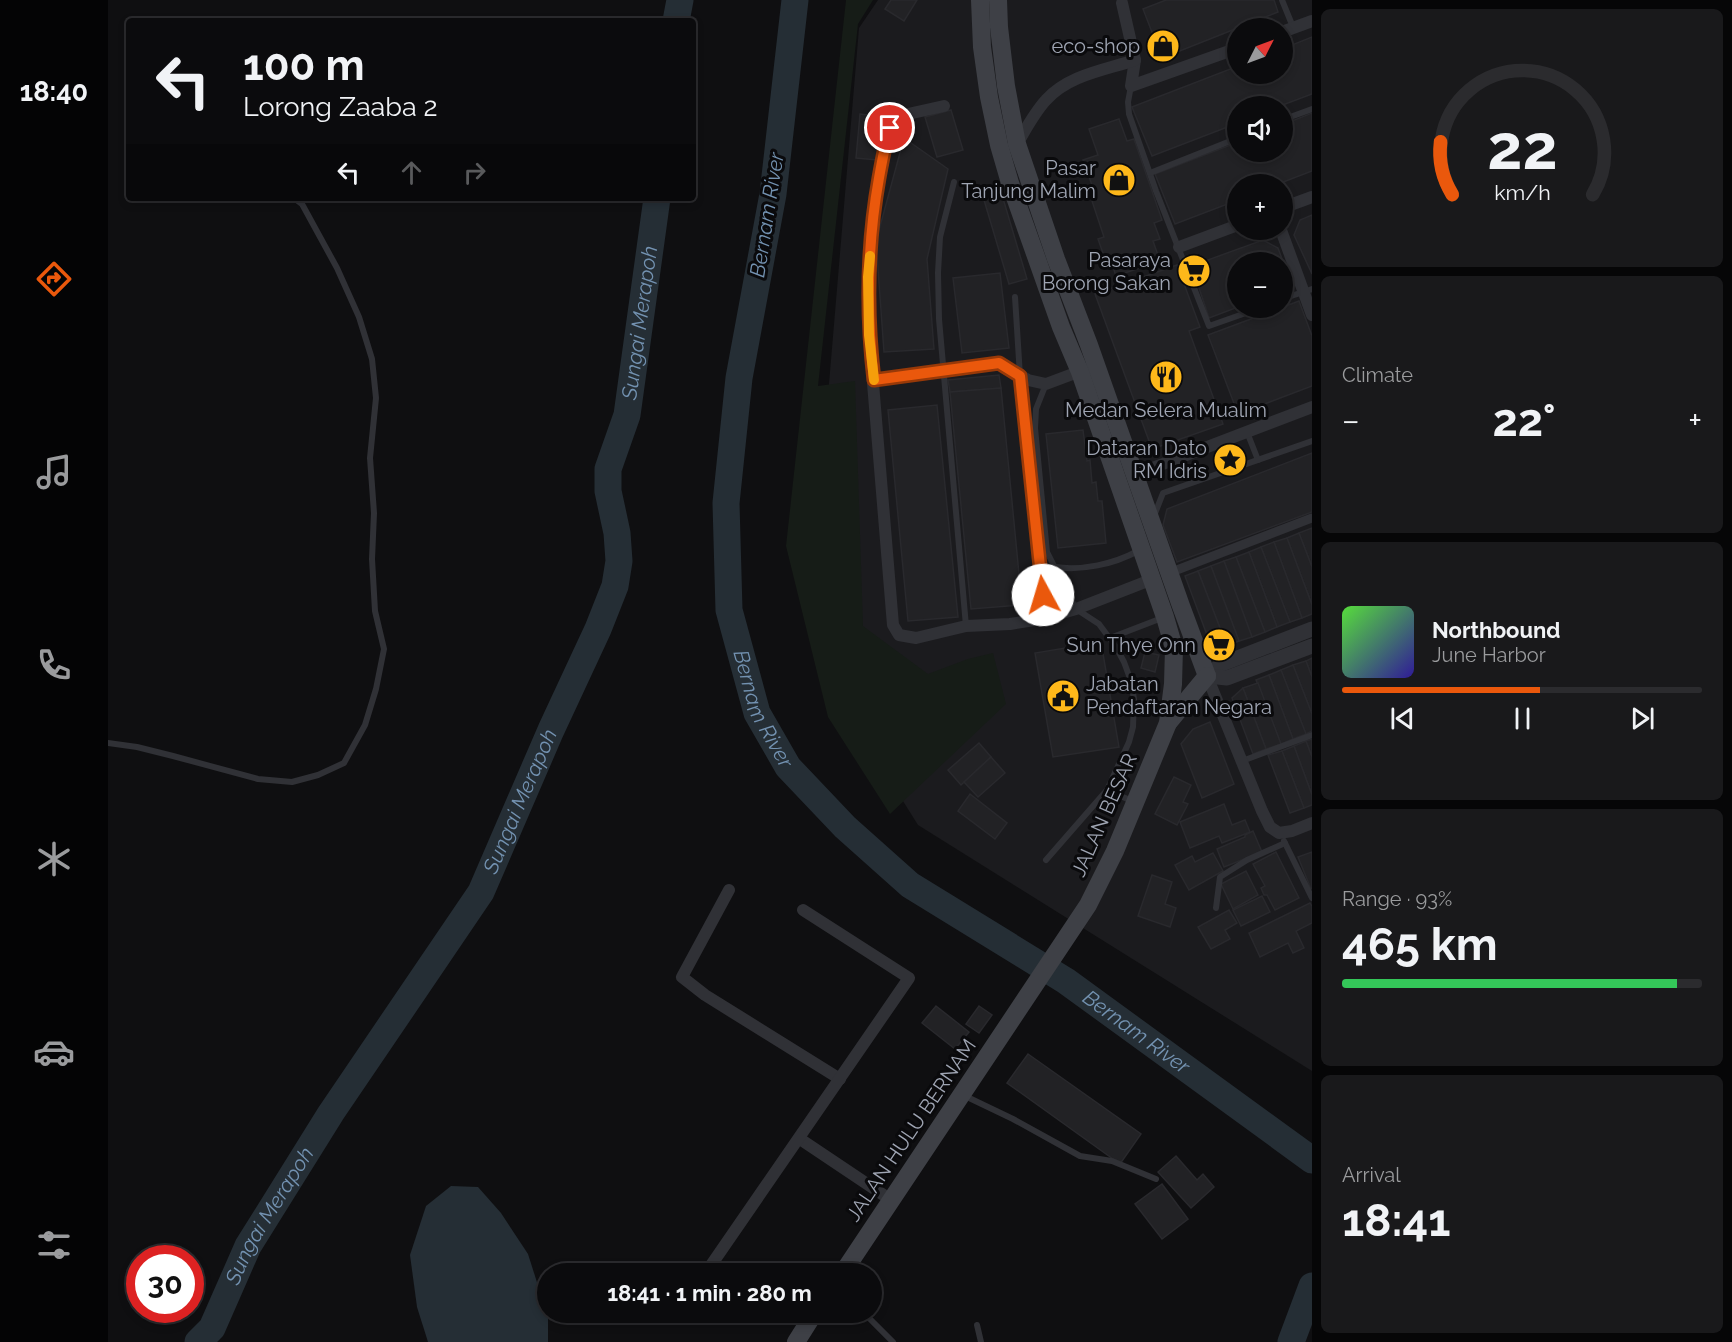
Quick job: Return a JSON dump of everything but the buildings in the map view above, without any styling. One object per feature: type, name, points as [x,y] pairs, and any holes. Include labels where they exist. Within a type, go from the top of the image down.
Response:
[{"type":"main road","points":[[980,0],[989,97],[1010,183],[1061,327],[1088,369],[1152,522],[1166,616],[1174,648],[1173,684],[1168,723]]},
{"type":"main road","points":[[998,0],[1006,86],[1017,144],[1056,259],[1142,550],[1161,576],[1208,676]]},
{"type":"main road","points":[[1174,648],[1208,676]]},
{"type":"main road","points":[[1168,723],[1208,676]]},
{"type":"main road","name":"JALAN BESAR","points":[[1017,1012],[1088,905],[1115,851],[1168,723]]},
{"type":"main road","name":"JALAN HULU BERNAM","points":[[849,1263],[1017,1012]]},
{"type":"main road","points":[[796,1342],[809,1323]]},
{"type":"street","points":[[1124,1],[1135,60],[1131,86],[1227,52]]},
{"type":"street","points":[[1293,28],[1312,21]]},
{"type":"street","points":[[1017,144],[1046,99],[1065,84],[1079,77],[1135,60]]},
{"type":"street","points":[[944,106],[900,116],[890,128],[874,206],[868,277],[869,335],[892,625],[899,635],[916,638],[966,626],[1010,624],[1045,618],[1076,609],[1312,518]]},
{"type":"street","points":[[1293,204],[1312,197]]},
{"type":"street","points":[[1179,247],[1227,229]]},
{"type":"street","points":[[1286,240],[1308,290],[1312,315]]},
{"type":"street","points":[[874,380],[999,363],[1020,376],[1046,384],[1088,369]]},
{"type":"street","points":[[1020,376],[1045,618]]},
{"type":"street","points":[[1134,476],[1312,407]]},
{"type":"street","points":[[1208,676],[1222,664],[1312,629]]},
{"type":"street","points":[[1208,676],[1227,678],[1312,646]]},
{"type":"street","points":[[1208,676],[1270,827],[1282,838],[1312,823]]},
{"type":"street","points":[[729,890],[682,976],[705,996],[840,1079]]},
{"type":"street","points":[[713,1263],[909,978],[803,910]]},
{"type":"street","points":[[800,1138],[891,1200]]},
{"type":"lane","points":[[1282,0],[1286,18]]},
{"type":"lane","points":[[1131,86],[1128,102],[1129,114],[1209,326],[1232,318]]},
{"type":"lane","points":[[1293,116],[1312,109]]},
{"type":"lane","points":[[1150,173],[1227,142]]},
{"type":"lane","points":[[954,182],[940,237],[939,320],[966,626]]},
{"type":"lane","points":[[108,743],[137,747],[258,779],[292,782],[318,776],[344,763],[365,724],[376,689],[384,649],[375,611],[372,559],[374,513],[370,458],[376,398],[372,359],[359,317],[337,268],[302,204],[298,201]]},
{"type":"lane","points":[[1293,296],[1308,290]]},
{"type":"lane","points":[[1015,297],[1020,376]]},
{"type":"lane","points":[[1046,384],[1036,409],[1035,428],[1047,552],[1076,609],[1100,624],[1110,638],[1124,662],[1131,681],[1134,699],[1133,727],[1129,742],[1107,790],[1046,860]]},
{"type":"lane","points":[[1247,432],[1258,460]]},
{"type":"lane","points":[[1152,522],[1163,493],[1312,441]]},
{"type":"lane","points":[[1055,567],[1070,569],[1114,561],[1142,550]]},
{"type":"lane","points":[[1110,638],[1166,616]]},
{"type":"lane","points":[[1242,761],[1312,735]]},
{"type":"lane","points":[[1107,790],[1135,802]]},
{"type":"lane","points":[[1216,908],[1220,877],[1282,838],[1312,898]]},
{"type":"lane","points":[[962,1094],[1080,1156],[1112,1161],[1156,1179]]},
{"type":"lane","points":[[874,1323],[893,1342]]},
{"type":"lane","points":[[976,1325],[981,1342]]},
{"type":"shaded area","points":[[846,0],[873,0],[858,24],[818,386],[855,381],[863,626],[928,674],[968,659],[993,653],[1006,704],[890,814],[828,717],[786,546]]},
{"type":"shaded area","points":[[878,0],[1312,0],[1312,1071],[918,825],[841,702],[817,526],[859,28]]},
{"type":"shaded area","points":[[451,1186],[478,1187],[501,1213],[528,1254],[537,1282],[537,1323],[548,1323],[548,1342],[428,1342],[417,1307],[410,1255],[426,1206]]},
{"type":"waterway","name":"Sungai Merapoh","points":[[677,18],[680,0]]},
{"type":"waterway","name":"Bernam River","points":[[795,0],[773,194],[739,378],[726,503],[729,610],[757,713],[788,767],[845,827],[910,885],[1066,981],[1312,1160]]},
{"type":"waterway","name":"Sungai Merapoh","points":[[198,1342],[212,1328],[248,1246],[331,1113],[481,892],[551,730],[598,629],[615,586],[619,561],[617,533],[608,491],[608,469],[627,415],[657,201]]},
{"type":"waterway","points":[[1291,1342],[1312,1286]]},
{"type":"slow traffic","points":[[870,256],[869,335],[874,380]]},
{"type":"place","name":"eco-shop","points":[[1163,46]]},
{"type":"place","name":"Pasar Tanjung Malim","points":[[1119,180]]},
{"type":"place","name":"Pasaraya Borong Sakan","points":[[1194,271]]},
{"type":"place","name":"Medan Selera Mualim","points":[[1166,377]]},
{"type":"place","name":"Dataran Dato RM Idris","points":[[1230,460]]},
{"type":"place","name":"Sun Thye Onn","points":[[1219,645]]},
{"type":"place","name":"Jabatan Pendaftaran Negara","points":[[1063,696]]},
{"type":"route","points":[[890,128],[874,206],[868,277],[869,335],[874,380],[999,363],[1020,376],[1043,595]]}]
